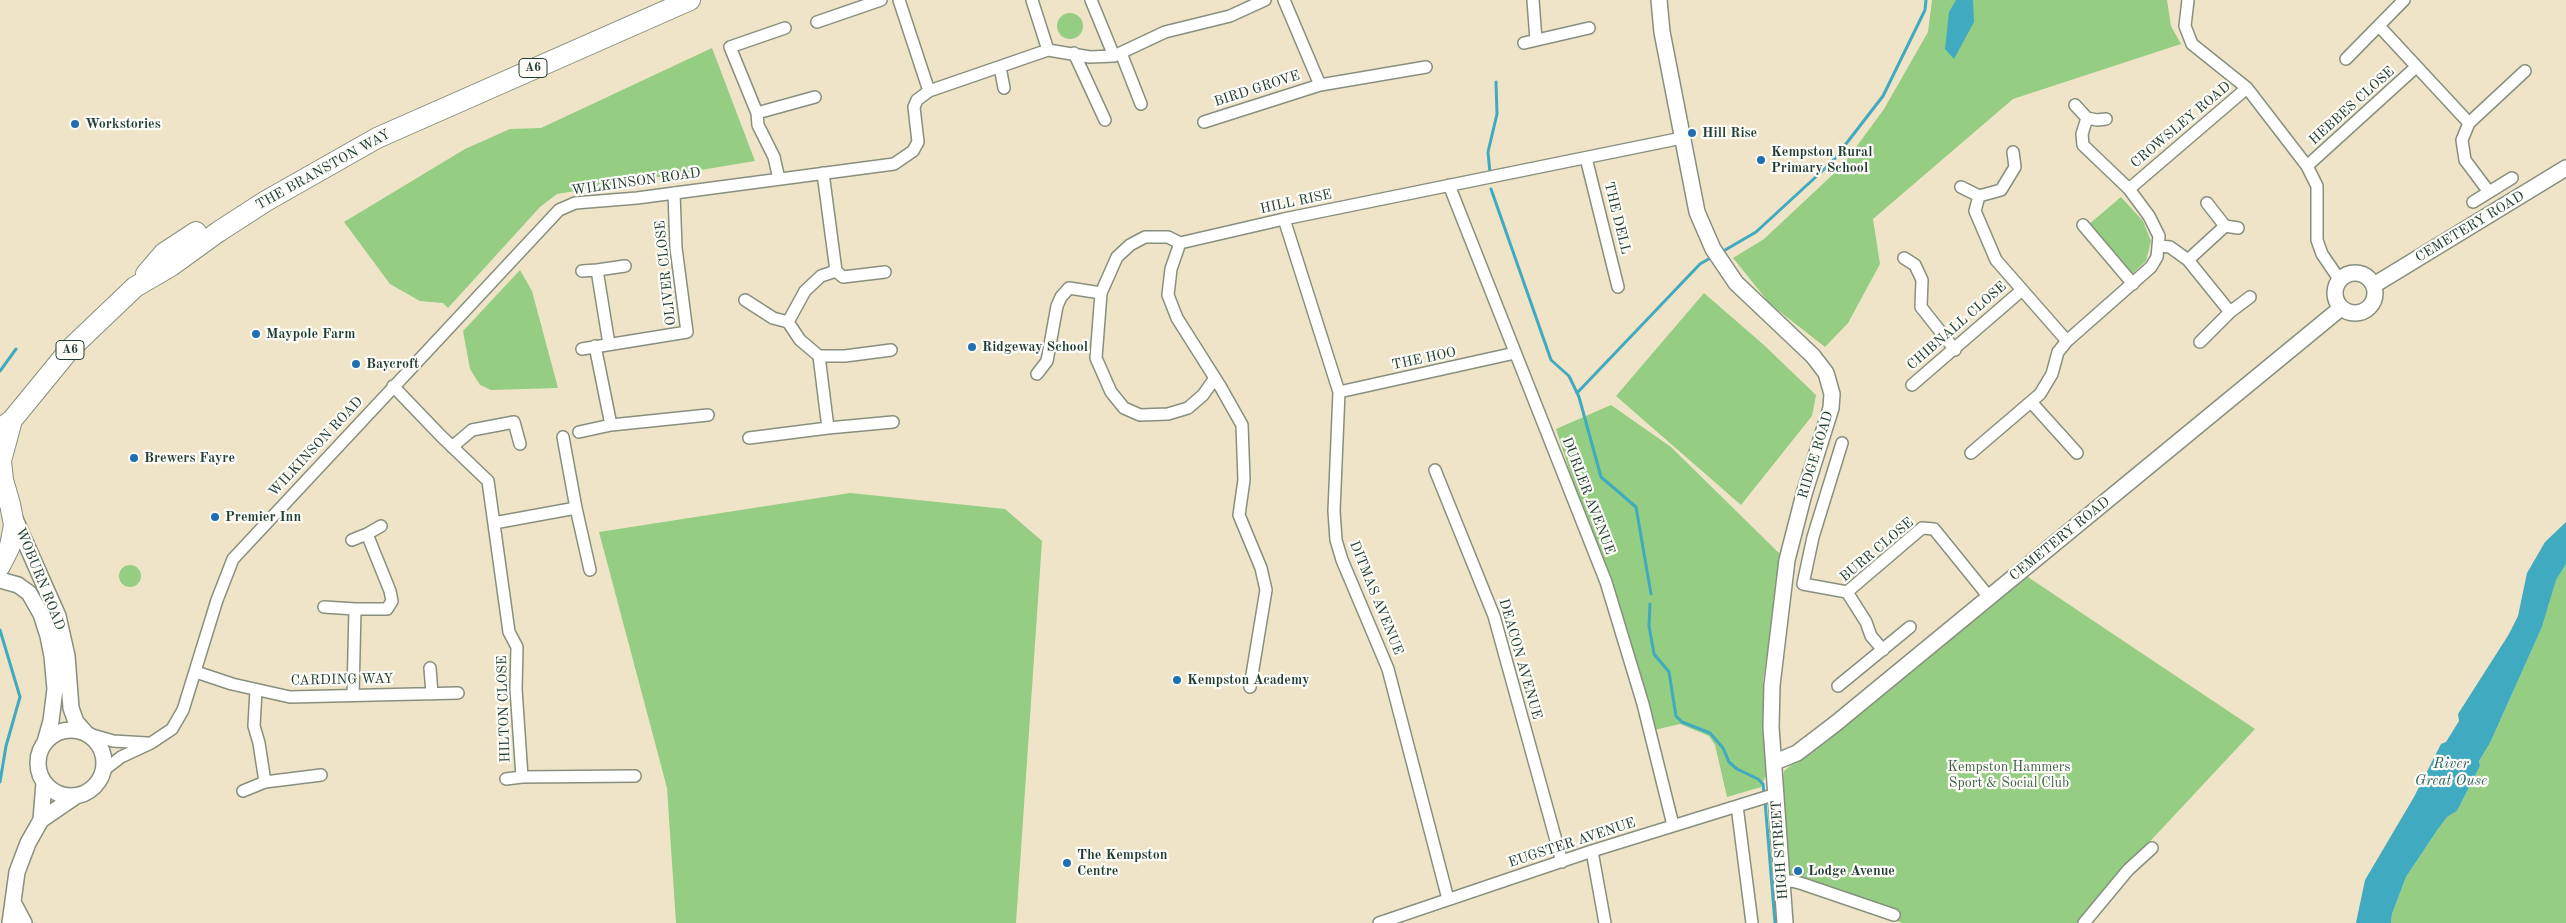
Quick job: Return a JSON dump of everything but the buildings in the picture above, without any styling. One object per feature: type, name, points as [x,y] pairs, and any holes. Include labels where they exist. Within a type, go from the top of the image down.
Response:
[{"type":"highway","name":"THE BRANSTON WAY","points":[[7,502],[2,480],[1,461],[6,425],[71,348],[135,287],[266,201],[377,138],[690,0]]},
{"type":"highway","points":[[0,566],[12,536],[7,502]]},
{"type":"main road","name":"RIDGE ROAD","points":[[1659,0],[1662,32],[1697,212],[1716,254],[1736,283],[1813,356],[1826,373],[1832,394],[1831,408],[1804,494],[1784,581],[1772,685],[1771,727],[1775,770]]},
{"type":"main road","name":"CEMETERY ROAD","points":[[2374,285],[2566,168]]},
{"type":"main road","points":[[2348,273],[2360,273],[2369,278],[2374,285],[2376,294],[2370,306],[2364,311],[2351,313],[2341,308],[2335,300],[2334,290],[2339,279],[2348,273]]},
{"type":"main road","name":"CEMETERY ROAD","points":[[1775,770],[2341,308]]},
{"type":"main road","name":"WOBURN ROAD","points":[[7,502],[58,616],[67,656],[71,708],[76,722],[87,733]]},
{"type":"main road","name":"WOBURN ROAD","points":[[0,580],[18,585],[30,594],[41,614],[48,636],[52,656],[54,689],[52,715],[45,742]]},
{"type":"main road","points":[[41,820],[76,796],[94,788],[104,770],[102,750],[87,733],[63,730],[53,734],[45,742],[38,762],[39,774],[44,783],[59,794],[76,796]]},
{"type":"main road","name":"HIGH STREET","points":[[1775,770],[1768,796],[1782,882],[1785,923]]},
{"type":"main road","points":[[10,923],[16,880],[22,857],[41,820],[44,783]]},
{"type":"main road","points":[[14,904],[24,923]]},
{"type":"street","points":[[817,22],[881,0]]},
{"type":"street","points":[[898,0],[929,91],[1048,50],[1090,57],[1117,54],[1166,32],[1230,16],[1266,0]]},
{"type":"street","points":[[1032,0],[1048,50]]},
{"type":"street","points":[[1091,0],[1141,104]]},
{"type":"street","name":"BIRD GROVE","points":[[1284,0],[1320,85]]},
{"type":"street","points":[[1533,0],[1530,41],[1589,28]]},
{"type":"street","points":[[2188,0],[2185,26],[2192,44],[2247,88],[2308,166],[2317,186],[2317,240],[2322,254],[2339,279]]},
{"type":"street","points":[[2346,59],[2404,0]]},
{"type":"street","points":[[2379,26],[2469,123]]},
{"type":"street","points":[[778,179],[774,156],[758,125],[757,113],[730,47],[785,28]]},
{"type":"street","points":[[1074,53],[1105,120]]},
{"type":"street","name":"BIRD GROVE","points":[[1204,122],[1320,85],[1426,66]]},
{"type":"street","name":"HEBBES CLOSE","points":[[2308,166],[2416,67]]},
{"type":"street","points":[[1000,68],[1004,88]]},
{"type":"street","points":[[2489,192],[2465,160],[2462,140],[2469,123],[2525,71]]},
{"type":"street","name":"CROWSLEY ROAD","points":[[2159,246],[2156,226],[2129,189],[2247,88]]},
{"type":"street","name":"WILKINSON ROAD","points":[[104,770],[121,757],[152,743],[172,729],[183,710],[217,600],[233,558],[559,210],[575,203],[674,193],[894,164],[909,155],[918,142],[914,107],[916,100],[929,91]]},
{"type":"street","points":[[757,113],[815,97]]},
{"type":"street","points":[[2076,104],[2087,118],[2106,119]]},
{"type":"street","points":[[2087,118],[2082,134],[2083,144],[2129,189]]},
{"type":"street","name":"HILL RISE","points":[[1180,243],[1284,219],[1682,138]]},
{"type":"street","points":[[1961,186],[1979,196],[2001,190],[2015,167],[2013,152]]},
{"type":"street","name":"THE DELL","points":[[1586,158],[1618,287]]},
{"type":"street","points":[[823,173],[836,271],[843,277],[885,272]]},
{"type":"street","points":[[2473,202],[2512,178]]},
{"type":"street","name":"DURLER AVENUE","points":[[1449,185],[1606,582],[1643,704],[1674,825]]},
{"type":"street","name":"OLIVER CLOSE","points":[[582,349],[687,332],[676,248],[674,193]]},
{"type":"street","points":[[1979,196],[1975,210],[1996,260],[2067,341]]},
{"type":"street","points":[[2207,203],[2225,226],[2238,228]]},
{"type":"street","name":"DITMAS AVENUE","points":[[1284,219],[1339,392],[1334,511],[1336,540],[1342,560],[1388,669],[1448,899]]},
{"type":"street","points":[[2083,225],[2132,284]]},
{"type":"street","points":[[2188,260],[2225,226]]},
{"type":"street","points":[[1215,378],[1203,395],[1188,408],[1168,414],[1147,416],[1124,408],[1111,392],[1096,358],[1101,293],[1117,257],[1130,245],[1145,237],[1168,237],[1180,243],[1171,269],[1168,295],[1177,318],[1215,378],[1242,424],[1244,480],[1239,515],[1262,568],[1266,590],[1250,688]]},
{"type":"street","points":[[1971,453],[2031,402],[2048,384],[2058,352],[2067,341],[2152,267],[2159,246],[2170,247],[2188,260],[2230,312]]},
{"type":"street","points":[[1904,258],[1915,265],[1922,280],[1921,307],[1955,350]]},
{"type":"street","points":[[582,271],[625,266]]},
{"type":"street","points":[[596,270],[609,344]]},
{"type":"street","points":[[788,322],[805,291],[821,276],[836,271]]},
{"type":"street","points":[[1037,374],[1047,361],[1057,306],[1061,297],[1069,288],[1101,293]]},
{"type":"street","name":"CHIBNALL CLOSE","points":[[1912,385],[1955,350],[2022,290]]},
{"type":"street","points":[[2200,342],[2230,312],[2250,297]]},
{"type":"street","points":[[745,300],[773,318],[788,322],[800,340],[819,356],[845,356],[891,350]]},
{"type":"street","points":[[595,346],[611,425]]},
{"type":"street","name":"THE HOO","points":[[1339,392],[1516,353]]},
{"type":"street","points":[[819,356],[828,428]]},
{"type":"street","name":"HILTON CLOSE","points":[[393,386],[488,481],[509,632],[517,647],[516,689],[522,777]]},
{"type":"street","points":[[2031,402],[2077,453]]},
{"type":"street","points":[[579,432],[611,425],[708,415]]},
{"type":"street","points":[[452,447],[472,430],[514,422],[520,444]]},
{"type":"street","points":[[749,438],[893,422]]},
{"type":"street","points":[[563,437],[590,570]]},
{"type":"street","points":[[1842,443],[1813,537],[1803,584],[1847,592]]},
{"type":"street","name":"DEACON AVENUE","points":[[1435,470],[1494,616],[1562,862]]},
{"type":"street","points":[[494,523],[576,508]]},
{"type":"street","points":[[352,540],[381,526]]},
{"type":"street","name":"BURR CLOSE","points":[[1883,650],[1872,636],[1866,622],[1847,592],[1922,528],[1934,529],[1989,597]]},
{"type":"street","points":[[324,607],[387,609],[392,601],[367,534]]},
{"type":"street","points":[[353,695],[356,609]]},
{"type":"street","points":[[1838,686],[1910,627]]},
{"type":"street","points":[[430,668],[432,694]]},
{"type":"street","name":"CARDING WAY","points":[[196,672],[256,690],[290,697],[458,693]]},
{"type":"street","points":[[256,690],[254,726],[260,743],[265,782]]},
{"type":"street","points":[[87,733],[112,741],[152,743]]},
{"type":"street","points":[[243,790],[265,782],[322,775]]},
{"type":"street","name":"HILTON CLOSE","points":[[506,779],[522,777],[635,776]]},
{"type":"street","name":"EUGSTER AVENUE","points":[[1379,923],[1592,851],[1768,796]]},
{"type":"street","points":[[1736,806],[1752,923]]},
{"type":"street","points":[[2084,923],[2128,870],[2152,848]]},
{"type":"street","points":[[1592,851],[1605,923]]},
{"type":"street","points":[[1782,882],[1792,881],[1803,884],[1894,915]]},
{"type":"green space","points":[[1932,0],[2167,0],[2171,26],[2181,44],[2013,99],[1873,219],[1880,264],[1848,323],[1825,347],[1770,304],[1733,258],[1764,239],[1843,165],[1884,109],[1928,32]]},
{"type":"green space","points":[[1070,13],[1079,17],[1083,26],[1079,35],[1070,39],[1061,35],[1057,26],[1061,17]]},
{"type":"green space","points":[[712,48],[755,161],[557,194],[540,207],[448,308],[443,303],[420,301],[390,284],[344,222],[465,149],[510,129],[541,128]]},
{"type":"green space","points":[[2121,197],[2143,221],[2151,241],[2146,261],[2132,274],[2088,225]]},
{"type":"green space","points":[[520,270],[532,291],[558,388],[491,390],[480,385],[470,369],[463,331]]},
{"type":"green space","points":[[1704,293],[1765,346],[1816,395],[1812,416],[1741,505],[1616,396]]},
{"type":"green space","points":[[1611,405],[1671,447],[1782,556],[1763,681],[1767,772],[1761,787],[1727,797],[1715,745],[1709,736],[1680,724],[1654,730],[1556,429]]},
{"type":"green space","points":[[850,493],[1005,509],[1042,541],[1016,923],[676,923],[667,788],[599,532]]},
{"type":"green space","points":[[2566,564],[2566,923],[2391,923],[2392,914],[2406,877],[2447,817],[2457,811],[2480,766],[2479,761],[2490,743],[2542,627],[2556,579]]},
{"type":"green space","points":[[130,565],[138,568],[141,576],[138,584],[130,587],[122,584],[119,576],[122,568]]},
{"type":"green space","name":"Kempston Hammers Sport & Social Club","points":[[2022,573],[2255,729],[2113,881],[2079,923],[1903,923],[1803,889],[1787,888],[1781,799],[1784,771]]},
{"type":"water","points":[[1956,0],[1973,0],[1974,22],[1954,59],[1945,49],[1949,12]]},
{"type":"water","name":"River Great Ouse","points":[[2566,522],[2566,564],[2556,580],[2542,627],[2490,743],[2479,761],[2480,766],[2457,811],[2447,817],[2406,877],[2392,914],[2391,923],[2356,923],[2365,880],[2414,797],[2441,744],[2446,742],[2459,721],[2458,714],[2509,634],[2518,616],[2527,573],[2545,542]]},
{"type":"waterway","points":[[1720,253],[1756,232],[1832,162],[1883,96],[1925,10],[1926,0]]},
{"type":"waterway","points":[[1490,173],[1488,152],[1497,114],[1496,82]]},
{"type":"waterway","points":[[1491,189],[1551,360],[1569,376],[1579,397],[1601,477],[1636,507],[1651,594]]},
{"type":"waterway","points":[[1577,393],[1700,264],[1712,257]]},
{"type":"waterway","points":[[0,371],[16,349]]},
{"type":"waterway","points":[[1650,604],[1649,626],[1654,654],[1669,672],[1676,716],[1682,722],[1710,733],[1723,748],[1729,762],[1737,769],[1758,779],[1763,784],[1764,795]]},
{"type":"waterway","points":[[0,630],[20,697],[6,746],[0,782]]},
{"type":"waterway","points":[[1765,801],[1775,923]]},
{"type":"place","name":"Workstories","points":[[75,124]]},
{"type":"place","name":"Hill Rise","points":[[1692,133]]},
{"type":"place","name":"Kempston Rural Primary School","points":[[1761,160]]},
{"type":"place","name":"Maypole Farm","points":[[256,334]]},
{"type":"place","name":"Ridgeway School","points":[[972,347]]},
{"type":"place","name":"Baycroft","points":[[356,364]]},
{"type":"place","name":"Brewers Fayre","points":[[134,458]]},
{"type":"place","name":"Premier Inn","points":[[215,517]]},
{"type":"place","name":"Kempston Academy","points":[[1177,680]]},
{"type":"place","name":"The Kempston Centre","points":[[1067,863]]},
{"type":"place","name":"Lodge Avenue","points":[[1798,871]]}]
